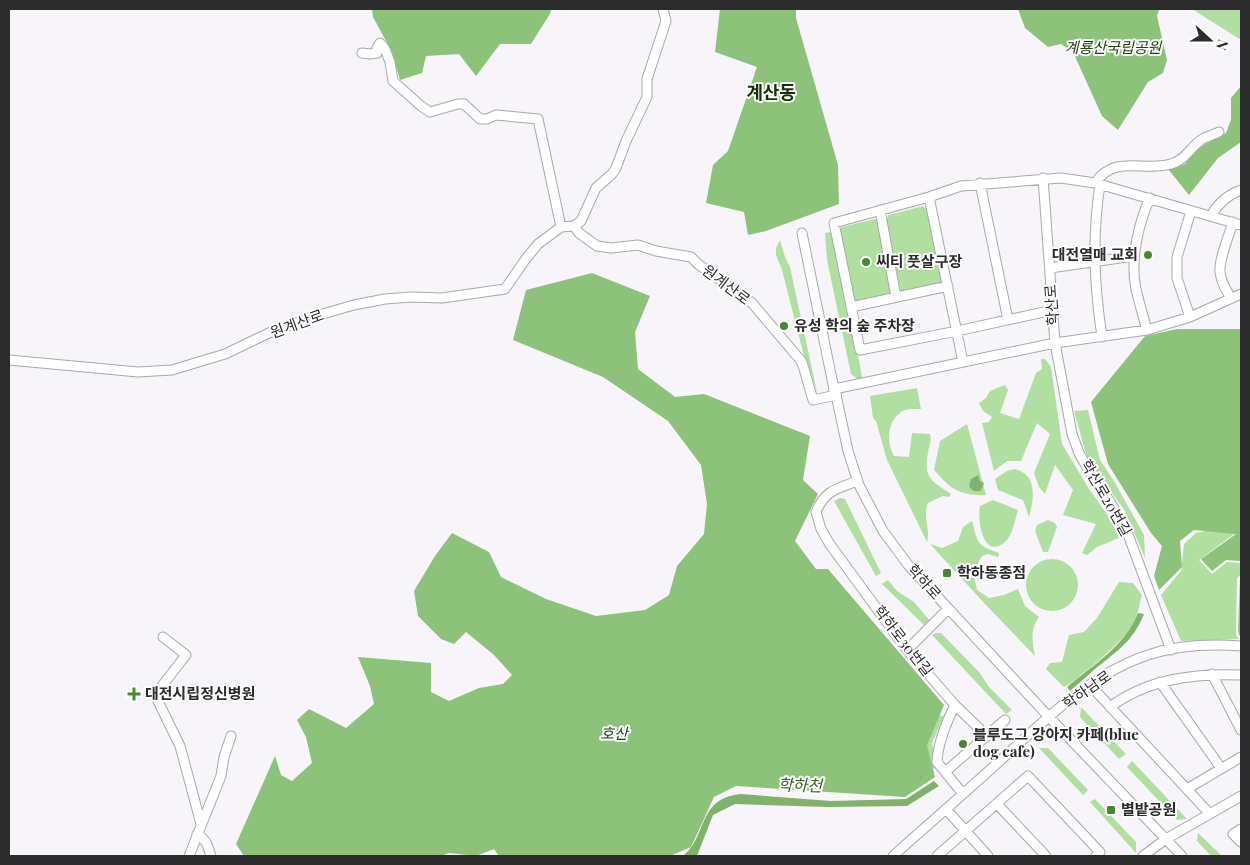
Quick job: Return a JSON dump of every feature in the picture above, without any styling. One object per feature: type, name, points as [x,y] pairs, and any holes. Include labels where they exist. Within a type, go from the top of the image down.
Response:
[{"type":"street","points":[[362,53],[377,53],[380,43],[386,48],[393,81],[430,112],[464,104],[480,119],[496,115],[538,119],[561,227],[574,226],[581,221],[596,188],[616,168],[647,97],[647,79],[666,21],[663,9]]},
{"type":"street","points":[[1102,337],[1095,293],[1094,262],[1098,183],[1106,171],[1118,167],[1132,165],[1156,167],[1172,164],[1200,141],[1220,132]]},
{"type":"street","points":[[1053,310],[860,350],[834,223],[880,210],[908,199],[928,197],[961,186],[980,183],[1043,178],[1061,178],[1098,183],[1237,223],[1224,250],[1220,272],[1224,287],[1231,298]]},
{"type":"street","name":"학산로","points":[[1043,178],[1054,343]]},
{"type":"street","points":[[980,183],[1008,320]]},
{"type":"street","points":[[1211,216],[1218,204],[1226,197],[1241,190]]},
{"type":"street","points":[[928,197],[963,362]]},
{"type":"street","points":[[1147,330],[1135,287],[1134,256],[1150,198]]},
{"type":"street","points":[[880,210],[896,297]]},
{"type":"street","points":[[1190,317],[1177,278],[1177,257],[1191,211]]},
{"type":"street","name":"원계산로","points":[[574,226],[579,234],[597,246],[611,248],[638,245],[656,251],[691,257],[752,303],[802,362],[813,400],[835,392]]},
{"type":"street","name":"원계산로","points":[[9,360],[138,372],[172,370],[225,354],[271,332],[312,317],[385,299],[411,297],[442,298],[505,289],[538,244],[561,227]]},
{"type":"street","name":"학하로","points":[[802,233],[848,451],[857,481],[883,531],[909,566],[948,609],[1182,856]]},
{"type":"street","points":[[1050,268],[1134,256]]},
{"type":"street","points":[[851,307],[948,286]]},
{"type":"street","name":"학산로","points":[[835,392],[1054,343],[1147,330],[1190,317],[1241,294]]},
{"type":"street","name":"학산로20번길","points":[[1054,343],[1072,434],[1079,453],[1126,529],[1171,650]]},
{"type":"street","name":"학하로30번길","points":[[857,481],[824,497],[816,512],[817,519],[829,543],[907,650],[955,705],[986,736]]},
{"type":"street","points":[[907,650],[948,609]]},
{"type":"street","points":[[163,637],[186,655],[155,695],[180,746],[201,824]]},
{"type":"street","name":"학하남로","points":[[893,856],[1049,717],[1090,685],[1131,662],[1151,654],[1210,645],[1241,646]]},
{"type":"street","points":[[1110,707],[1122,698],[1160,682],[1212,674],[1241,675]]},
{"type":"street","points":[[1212,674],[1241,730]]},
{"type":"street","points":[[1160,682],[1222,768]]},
{"type":"street","points":[[1090,685],[1210,814]]},
{"type":"street","points":[[955,705],[944,728],[937,762],[962,794]]},
{"type":"street","points":[[945,772],[1005,720]]},
{"type":"street","points":[[189,856],[221,776],[231,736]]},
{"type":"street","points":[[1187,789],[1241,757]]},
{"type":"street","points":[[937,856],[1028,776],[1098,854]]},
{"type":"street","points":[[1144,856],[1166,839],[1241,796]]},
{"type":"street","points":[[997,804],[1046,856]]},
{"type":"street","points":[[946,809],[988,856]]},
{"type":"street","points":[[1241,829],[1233,834],[1241,842]]},
{"type":"street","points":[[197,834],[208,844],[211,856]]},
{"type":"shaded area","name":"계룡산국립공원","points":[[1192,9],[1241,9],[1241,40]]},
{"type":"shaded area","points":[[923,206],[927,210],[943,283],[905,294],[901,292],[886,219],[889,215]]},
{"type":"shaded area","name":"씨티 풋살구장","points":[[875,219],[879,222],[893,293],[858,303],[853,301],[839,231],[842,227]]},
{"type":"shaded area","points":[[831,232],[859,360],[862,378],[859,380],[851,374],[827,260],[825,233]]},
{"type":"shaded area","points":[[780,240],[790,267],[817,392],[804,356],[782,270],[776,255],[776,248]]},
{"type":"shaded area","points":[[1041,359],[1045,359],[1051,367],[1062,444],[1089,489],[1111,520],[1119,538],[1097,547],[1087,555],[1082,553],[1096,524],[1063,515],[1073,490],[1055,465],[1045,494],[1039,487],[1034,473],[1050,434],[1037,423],[1021,461],[1007,461],[994,471],[982,423],[989,422],[992,417],[983,411],[979,403],[986,398],[990,391],[1005,385],[1008,390],[1000,413],[1019,419],[1036,373],[1042,369]]},
{"type":"shaded area","points":[[917,388],[921,409],[905,410],[896,416],[889,433],[889,439],[894,456],[909,457],[912,433],[930,434],[931,441],[927,461],[928,474],[934,482],[951,494],[949,497],[943,496],[928,503],[926,508],[927,542],[887,460],[876,421],[873,418],[870,396]]},
{"type":"shaded area","points":[[1088,410],[1100,460],[1144,535],[1145,558],[1124,509],[1088,461],[1074,411]]},
{"type":"shaded area","points":[[967,424],[986,495],[969,494],[956,490],[934,470],[940,441]]},
{"type":"shaded area","points":[[1015,469],[1028,476],[1031,482],[1033,495],[1029,517],[1023,500],[998,490],[995,479],[1007,471]]},
{"type":"shaded area","points":[[978,475],[980,481],[984,483],[981,491],[975,491],[969,486],[971,479]]},
{"type":"shaded area","points":[[840,498],[845,499],[881,573],[876,576],[834,501]]},
{"type":"shaded area","points":[[993,500],[1018,510],[1008,539],[997,546],[991,546],[983,536],[979,512],[980,506]]},
{"type":"shaded area","points":[[1048,520],[1055,523],[1057,527],[1048,552],[1043,552],[1035,531],[1037,525]]},
{"type":"shaded area","points":[[972,521],[979,542],[986,548],[999,553],[998,557],[988,554],[982,556],[975,572],[977,590],[989,598],[1004,595],[1018,589],[1025,606],[1039,617],[1033,631],[1035,656],[930,544],[942,548],[958,541],[963,527]]},
{"type":"shaded area","points":[[1229,526],[1234,534],[1199,560],[1212,574],[1227,562],[1241,563],[1241,575],[1237,578],[1236,635],[1239,639],[1181,641],[1161,595],[1181,571],[1184,544],[1196,533]]},
{"type":"shaded area","points":[[1047,559],[1057,559],[1071,566],[1078,580],[1078,590],[1071,604],[1057,611],[1047,611],[1037,607],[1030,600],[1026,590],[1026,580],[1030,570],[1037,563]]},
{"type":"shaded area","points":[[888,580],[897,591],[914,602],[930,621],[926,627],[882,584]]},
{"type":"shaded area","points":[[1119,582],[1133,583],[1142,595],[1133,625],[1122,639],[1101,659],[1064,687],[1046,669],[1050,663],[1062,662],[1069,635],[1084,632],[1097,618]]},
{"type":"shaded area","points":[[1138,613],[1144,614],[1137,629],[1128,640],[1070,691],[1067,687],[1097,663],[1126,635]]},
{"type":"shaded area","points":[[941,633],[1012,710],[1006,714],[932,635]]},
{"type":"shaded area","points":[[1081,707],[1126,754],[1119,759],[1080,717]]},
{"type":"shaded area","points":[[928,713],[944,716],[932,743],[937,769],[921,766]]},
{"type":"shaded area","points":[[1039,748],[1048,748],[1088,790],[1083,795]]},
{"type":"shaded area","points":[[1132,761],[1187,819],[1177,820],[1127,767]]},
{"type":"shaded area","points":[[934,781],[939,786],[907,806],[827,807],[735,804],[713,815],[697,856],[683,856],[691,848],[710,810],[727,797],[741,794],[831,801],[906,799]]},
{"type":"shaded area","points":[[1095,799],[1136,842],[1136,853],[1090,802]]},
{"type":"shaded area","points":[[1198,833],[1222,856],[1211,856],[1197,841]]},
{"type":"green space","points":[[372,9],[550,9],[551,12],[531,44],[500,44],[476,76],[459,54],[426,56],[422,73],[400,80],[392,52],[373,17]]},
{"type":"green space","points":[[720,9],[796,9],[796,18],[838,165],[839,204],[766,231],[748,235],[744,212],[706,203],[713,165],[728,151],[757,67],[715,52]]},
{"type":"green space","name":"계룡산국립공원","points":[[1018,9],[1159,9],[1157,16],[1167,60],[1163,73],[1148,82],[1118,130],[1102,116],[1073,52],[1061,44],[1048,47],[1025,28]]},
{"type":"green space","points":[[1241,86],[1241,142],[1218,158],[1189,195],[1168,169],[1185,164],[1194,150],[1226,133],[1231,120],[1231,98]]},
{"type":"green space","name":"호산","points":[[592,273],[650,296],[635,332],[638,369],[675,397],[704,394],[810,436],[803,480],[818,494],[795,541],[816,569],[828,569],[944,705],[927,745],[935,777],[905,797],[736,786],[714,797],[691,847],[670,856],[499,856],[494,849],[476,856],[449,853],[441,856],[244,856],[236,844],[275,756],[281,775],[292,781],[312,763],[306,737],[297,720],[309,709],[346,728],[374,704],[370,686],[358,657],[431,663],[431,692],[449,701],[479,688],[503,684],[512,675],[494,655],[466,632],[454,644],[441,639],[418,616],[414,591],[435,556],[452,533],[489,552],[501,577],[546,599],[596,616],[645,610],[669,595],[677,566],[704,534],[707,504],[701,465],[668,421],[603,377],[513,340],[526,290]]},
{"type":"green space","points":[[1177,329],[1241,329],[1241,561],[1226,560],[1212,571],[1201,559],[1236,534],[1194,530],[1180,541],[1182,567],[1159,590],[1154,576],[1162,546],[1151,533],[1108,464],[1091,402],[1145,336]]},
{"type":"green space","points":[[1241,579],[1241,640],[1238,631]]},
{"type":"place","name":"대전열매 교회","points":[[1148,255]]},
{"type":"place","name":"씨티 풋살구장","points":[[866,262]]},
{"type":"place","name":"유성 학의 숲 주차장","points":[[784,326]]},
{"type":"place","name":"학하동종점","points":[[947,573]]},
{"type":"place","name":"대전시립정신병원","points":[[134,694]]},
{"type":"place","name":"블루도그 강아지 카페(blue dog cafe)","points":[[963,744]]},
{"type":"place","name":"별밭공원","points":[[1111,810]]},
{"type":"district","name":"계산동","points":[[771,93]]},
{"type":"water label","name":"학하천","points":[[800,785]]}]
